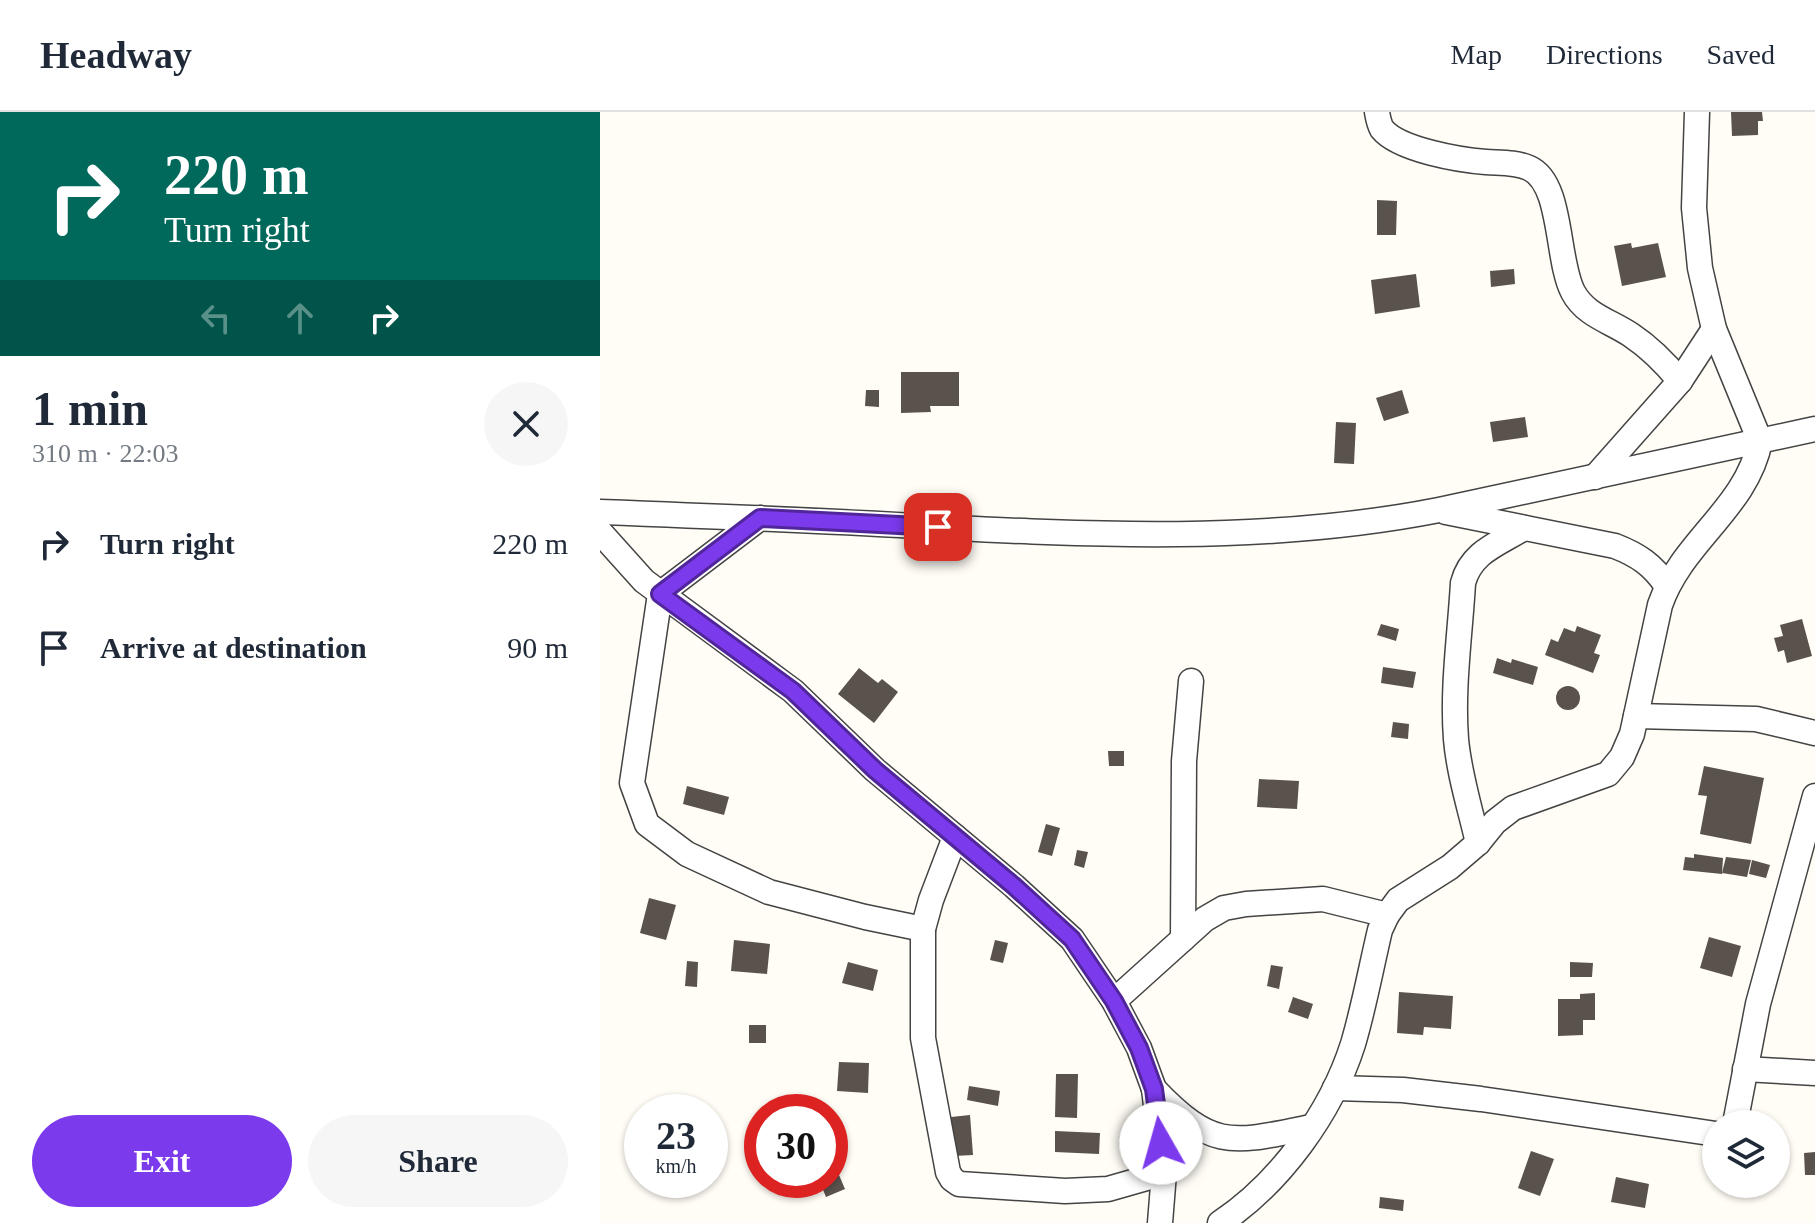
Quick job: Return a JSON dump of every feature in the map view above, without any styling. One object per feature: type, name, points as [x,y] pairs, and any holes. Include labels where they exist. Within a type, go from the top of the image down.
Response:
[{"type":"street","points":[[1377,112],[1380,127],[1390,137],[1406,145],[1462,159],[1529,168],[1543,178],[1551,198],[1563,262],[1571,289],[1580,304],[1633,336],[1680,381]]},
{"type":"street","points":[[1220,1223],[1248,1204],[1283,1166],[1335,1088],[1352,1045],[1380,930],[1398,900],[1450,867],[1513,808],[1608,774],[1622,757],[1636,716],[1666,585],[1678,565],[1748,479],[1756,461],[1760,441],[1714,329],[1700,268],[1694,208],[1697,112]]},
{"type":"street","points":[[1595,477],[1680,381],[1714,329]]},
{"type":"street","points":[[600,512],[1086,535],[1221,534],[1377,522],[1815,429]]},
{"type":"street","points":[[1439,510],[1615,546],[1655,568],[1666,585]]},
{"type":"street","points":[[760,518],[660,594],[632,783],[647,824],[687,854],[769,892],[923,929]]},
{"type":"street","points":[[1478,843],[1460,771],[1456,737],[1463,583],[1474,559],[1524,528]]},
{"type":"street","points":[[600,532],[644,581],[793,691],[875,770],[1072,939],[1114,1001],[1139,1048],[1154,1089],[1164,1173],[1160,1223]]},
{"type":"street","points":[[1183,939],[1184,761],[1191,681]]},
{"type":"street","points":[[1636,716],[1756,719],[1815,733]]},
{"type":"street","points":[[1738,1110],[1758,1004],[1808,831],[1815,796]]},
{"type":"street","points":[[955,837],[923,929],[923,1038],[948,1172],[952,1179],[959,1184],[1065,1191],[1108,1189],[1164,1173]]},
{"type":"street","points":[[1114,1001],[1205,919],[1224,908],[1323,899],[1387,915]]},
{"type":"street","points":[[1745,1069],[1815,1073]]},
{"type":"street","points":[[1335,1088],[1403,1090],[1481,1099],[1702,1132]]},
{"type":"street","points":[[1154,1089],[1198,1129],[1229,1140],[1258,1138],[1311,1127]]},
{"type":"building","points":[[1731,112],[1762,112],[1763,121],[1758,121],[1758,135],[1732,136]]},
{"type":"building","points":[[1377,200],[1397,201],[1396,235],[1377,235]]},
{"type":"building","points":[[1631,243],[1632,248],[1658,243],[1666,277],[1622,286],[1614,246]]},
{"type":"building","points":[[1514,269],[1515,284],[1491,287],[1490,271]]},
{"type":"building","points":[[1416,274],[1420,307],[1375,314],[1371,280]]},
{"type":"building","points":[[901,372],[959,372],[959,406],[930,406],[931,412],[901,413]]},
{"type":"building","points":[[866,390],[879,390],[879,407],[865,406]]},
{"type":"building","points":[[1402,390],[1409,413],[1384,421],[1376,398]]},
{"type":"building","points":[[1525,417],[1528,437],[1493,442],[1490,422]]},
{"type":"building","points":[[1336,422],[1356,423],[1354,464],[1334,463]]},
{"type":"building","points":[[1802,619],[1812,656],[1787,663],[1784,650],[1778,652],[1774,638],[1783,636],[1780,625]]},
{"type":"building","points":[[1381,624],[1399,629],[1396,641],[1377,635]]},
{"type":"building","points":[[1577,626],[1601,635],[1594,653],[1600,655],[1593,673],[1545,655],[1551,639],[1558,642],[1564,628],[1575,632]]},
{"type":"building","points":[[1497,658],[1538,667],[1533,685],[1493,673]]},
{"type":"building","points":[[1383,667],[1416,672],[1413,688],[1381,683]]},
{"type":"building","points":[[859,668],[878,683],[882,679],[898,692],[874,723],[838,694]]},
{"type":"building","points":[[1568,686],[1576,690],[1580,698],[1576,706],[1568,710],[1560,706],[1556,698],[1560,690]]},
{"type":"building","points":[[1393,722],[1409,724],[1408,739],[1391,737]]},
{"type":"building","points":[[1108,751],[1124,751],[1124,766],[1109,766]]},
{"type":"building","points":[[1704,766],[1764,778],[1751,844],[1700,834],[1707,796],[1698,795]]},
{"type":"building","points":[[1259,779],[1299,781],[1297,809],[1257,807]]},
{"type":"building","points":[[687,786],[729,797],[724,815],[683,804]]},
{"type":"building","points":[[1046,824],[1060,828],[1052,856],[1038,852]]},
{"type":"building","points":[[1077,850],[1088,852],[1084,868],[1074,865]]},
{"type":"building","points":[[1694,854],[1723,858],[1722,874],[1683,870],[1685,857],[1694,858]]},
{"type":"building","points":[[1726,857],[1751,860],[1747,877],[1722,873]]},
{"type":"building","points":[[1752,860],[1770,865],[1766,878],[1749,874]]},
{"type":"building","points":[[649,898],[676,905],[666,940],[640,933]]},
{"type":"building","points":[[1709,937],[1741,946],[1732,977],[1700,968]]},
{"type":"building","points":[[734,940],[770,944],[767,974],[731,971]]},
{"type":"building","points":[[995,940],[1008,943],[1003,963],[990,960]]},
{"type":"building","points":[[687,961],[698,962],[697,987],[685,986]]},
{"type":"building","points":[[848,962],[878,970],[873,991],[842,983]]},
{"type":"building","points":[[1570,962],[1593,963],[1592,977],[1570,977]]},
{"type":"building","points":[[1271,965],[1283,967],[1279,989],[1267,986]]},
{"type":"building","points":[[1399,992],[1453,996],[1451,1029],[1424,1027],[1423,1035],[1397,1033]]},
{"type":"building","points":[[1595,993],[1595,1020],[1583,1020],[1583,1035],[1558,1036],[1558,999],[1580,999],[1580,994]]},
{"type":"building","points":[[1293,997],[1313,1004],[1308,1019],[1288,1012]]},
{"type":"building","points":[[749,1025],[766,1025],[766,1043],[749,1043]]},
{"type":"building","points":[[839,1062],[869,1063],[868,1093],[837,1091]]},
{"type":"building","points":[[1056,1074],[1078,1074],[1077,1118],[1055,1117]]},
{"type":"building","points":[[969,1086],[1000,1091],[998,1106],[967,1100]]},
{"type":"building","points":[[970,1115],[973,1155],[954,1156],[951,1117]]},
{"type":"building","points":[[1055,1131],[1100,1133],[1099,1154],[1055,1152]]},
{"type":"building","points":[[1531,1151],[1554,1159],[1540,1196],[1518,1188]]},
{"type":"building","points":[[1815,1152],[1815,1175],[1805,1175],[1804,1153]]},
{"type":"building","points":[[1616,1177],[1649,1184],[1645,1208],[1611,1202]]},
{"type":"building","points":[[1380,1197],[1404,1200],[1403,1211],[1379,1208]]},
{"type":"route","points":[[938,527],[760,518],[660,594],[793,691],[875,770],[1014,886],[1072,939],[1114,1001],[1139,1048],[1154,1089],[1161,1143]]}]
